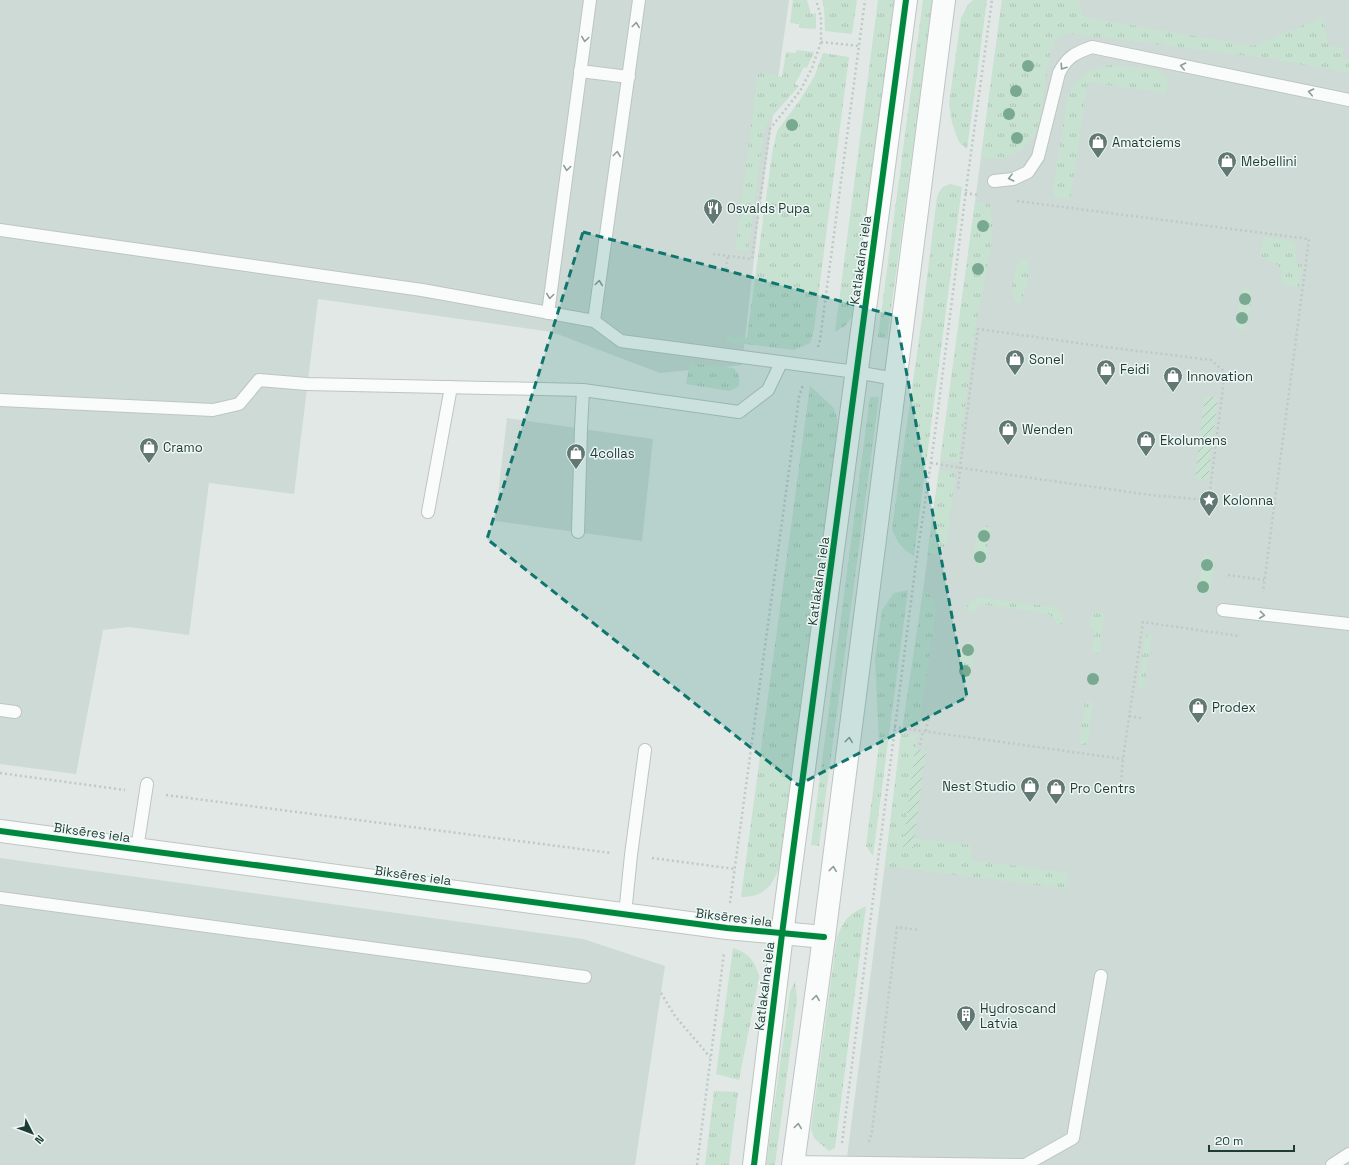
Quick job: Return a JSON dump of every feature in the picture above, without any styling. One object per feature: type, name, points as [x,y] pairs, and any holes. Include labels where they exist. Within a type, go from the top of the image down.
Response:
[{"type":"street","name":"Katlakalna iela","points":[[754,1165],[782,934],[906,0]]},
{"type":"street","points":[[793,1163],[824,937],[944,0]]},
{"type":"street","name":"Biksēres iela","points":[[0,831],[727,928],[824,937]]},
{"type":"lane","points":[[548,313],[590,0]]},
{"type":"lane","points":[[594,321],[639,0]]},
{"type":"lane","points":[[994,181],[1013,179],[1028,172],[1038,157],[1059,73],[1064,63],[1075,53],[1092,47],[1349,100]]},
{"type":"lane","points":[[580,71],[628,76]]},
{"type":"lane","points":[[0,230],[422,290],[594,321],[621,341],[856,372],[895,379]]},
{"type":"lane","points":[[0,400],[213,410],[239,404],[259,380],[307,384],[583,390],[739,412],[768,390],[781,363]]},
{"type":"lane","points":[[428,512],[451,387]]},
{"type":"lane","points":[[578,532],[579,468],[583,390]]},
{"type":"lane","points":[[1223,610],[1349,624]]},
{"type":"lane","points":[[0,710],[15,712]]},
{"type":"lane","points":[[625,914],[645,750]]},
{"type":"lane","points":[[137,849],[146,788]]},
{"type":"lane","points":[[0,898],[586,977]]},
{"type":"lane","points":[[793,1163],[1025,1165],[1073,1138],[1101,976]]},
{"type":"lane","points":[[1332,1165],[1349,1154]]},
{"type":"path","points":[[713,254],[752,259],[770,129],[800,91],[812,68],[821,42],[820,17],[816,0]]},
{"type":"path","points":[[697,1165],[727,928],[799,397],[820,340],[865,0]]},
{"type":"path","points":[[839,1163],[894,727],[992,0]]},
{"type":"path","points":[[821,42],[859,46]]},
{"type":"path","points":[[965,193],[980,195]]},
{"type":"path","points":[[1014,201],[1309,239],[1262,592]]},
{"type":"path","points":[[726,269],[728,256]]},
{"type":"path","points":[[930,463],[960,468],[1150,495],[1196,499],[1209,498],[1225,372],[1211,360],[978,329],[960,468],[958,490]]},
{"type":"path","points":[[1228,575],[1264,580]]},
{"type":"path","points":[[1121,782],[1143,622],[1239,636]]},
{"type":"path","points":[[926,731],[929,712]]},
{"type":"path","points":[[1130,716],[1140,718]]},
{"type":"path","points":[[894,727],[1123,759]]},
{"type":"path","points":[[920,745],[923,730]]},
{"type":"path","points":[[0,773],[146,788],[735,869]]},
{"type":"path","points":[[868,1147],[872,1132],[897,927],[918,930]]},
{"type":"path","points":[[661,993],[674,1016],[711,1058]]},
{"type":"highlighted area","points":[[583,232],[896,316],[967,697],[798,785],[487,539]]},
{"type":"shaded area","points":[[0,0],[789,0],[759,214],[742,365],[660,373],[552,332],[318,299],[294,494],[209,483],[189,635],[129,627],[103,630],[76,774],[0,764]]},
{"type":"shaded area","points":[[1002,0],[1349,0],[1349,1165],[846,1165],[903,725],[921,606]]},
{"type":"shaded area","name":"4collas","points":[[507,418],[653,439],[642,541],[495,521]]},
{"type":"shaded area","points":[[0,858],[583,939],[665,966],[635,1165],[0,1165]]},
{"type":"green space","points":[[793,0],[807,0],[811,14],[816,13],[816,29],[799,28],[800,24],[790,23]]},
{"type":"green space","points":[[822,0],[857,0],[852,34],[825,31],[824,7]]},
{"type":"green space","points":[[878,0],[898,0],[855,313],[845,326],[835,332]]},
{"type":"green space","points":[[923,0],[933,0],[887,339],[878,337]]},
{"type":"green space","points":[[973,0],[987,0],[967,149],[959,142],[952,123],[949,104],[961,18],[968,5]]},
{"type":"green space","points":[[1002,0],[1078,0],[1084,17],[1254,46],[1323,17],[1328,45],[1343,48],[1342,58],[1349,60],[1349,73],[1272,59],[1067,33],[1055,40],[1050,53],[1040,120],[1034,138],[1019,152],[1001,159],[989,159],[981,156]]},
{"type":"green space","points":[[796,50],[814,52],[807,68],[804,67],[795,84],[799,86],[769,120],[764,130],[748,251],[735,250],[758,72],[782,77],[786,52],[796,53]]},
{"type":"green space","points":[[823,53],[849,57],[814,329],[810,343],[794,350],[729,342],[726,340],[726,337],[729,336],[747,338],[772,154],[777,131],[800,100],[814,77]]},
{"type":"green space","points":[[1110,65],[1152,69],[1163,72],[1168,81],[1166,93],[1088,82],[1070,200],[1052,196],[1068,95],[1076,82],[1085,74],[1095,69]]},
{"type":"green space","points":[[951,184],[962,187],[914,556],[900,545],[892,529],[922,318],[937,197],[942,188]]},
{"type":"green space","points":[[975,202],[990,204],[993,225],[991,248],[975,330],[958,462],[940,460]]},
{"type":"green space","points":[[1263,237],[1293,241],[1297,249],[1295,263],[1302,264],[1299,287],[1281,284],[1281,272],[1278,265],[1260,258]]},
{"type":"green space","points":[[1026,258],[1029,268],[1025,289],[1019,305],[1013,296],[1012,283],[1015,270],[1020,260]]},
{"type":"green space","points":[[1246,288],[1250,290],[1251,300],[1249,316],[1244,330],[1238,329],[1236,325],[1242,289]]},
{"type":"green space","points":[[690,363],[734,368],[739,376],[739,386],[730,391],[686,384]]},
{"type":"green space","points":[[810,386],[833,407],[837,417],[838,434],[781,863],[775,878],[767,888],[756,895],[741,897]]},
{"type":"green space","points":[[1205,395],[1218,398],[1208,479],[1195,478]]},
{"type":"green space","points":[[870,397],[879,397],[819,846],[811,845]]},
{"type":"green space","points":[[939,470],[956,472],[946,544],[941,552],[927,556]]},
{"type":"green space","points":[[988,525],[990,530],[986,562],[982,567],[978,564],[974,554],[974,548],[979,531],[982,527]]},
{"type":"green space","points":[[1205,555],[1212,560],[1214,565],[1214,576],[1211,587],[1206,594],[1201,595],[1198,592],[1203,558]]},
{"type":"green space","points":[[908,590],[873,856],[866,846],[879,744],[875,658],[882,610],[894,593]]},
{"type":"green space","points":[[923,590],[932,597],[936,608],[919,727],[903,725]]},
{"type":"green space","points":[[979,597],[1053,607],[1062,614],[1062,624],[1058,624],[1049,614],[982,604],[971,613],[966,610],[969,604]]},
{"type":"green space","points":[[1096,612],[1103,613],[1104,616],[1100,654],[1092,653],[1095,631],[1090,626],[1091,619]]},
{"type":"green space","points":[[1148,635],[1152,636],[1144,688],[1138,687],[1144,641]]},
{"type":"green space","points":[[970,641],[975,645],[968,683],[961,676],[960,662],[963,647]]},
{"type":"green space","points":[[1085,701],[1093,702],[1087,745],[1079,745]]},
{"type":"green space","points":[[901,733],[917,735],[903,847],[913,848],[914,838],[971,845],[971,860],[1067,873],[1067,889],[885,866]]},
{"type":"green space","points":[[915,748],[926,751],[913,848],[903,847]]},
{"type":"green space","points":[[866,906],[835,1148],[829,1151],[814,1138],[811,1129],[837,937],[845,921],[855,912]]},
{"type":"green space","points":[[733,948],[739,950],[751,959],[756,967],[759,978],[739,1080],[716,1074]]},
{"type":"green space","points":[[795,981],[797,1000],[775,1165],[766,1165],[790,992]]},
{"type":"green space","points":[[714,1091],[738,1092],[729,1165],[705,1165]]},
{"type":"cycle path","points":[[754,1165],[782,934],[906,0]]},
{"type":"cycle path","points":[[0,831],[727,928],[824,937]]},
{"type":"place","name":"Amatciems","points":[[1098,159]]},
{"type":"place","name":"Mebellini","points":[[1227,178]]},
{"type":"place","name":"Osvalds Pupa","points":[[713,225]]},
{"type":"place","name":"Sonel","points":[[1015,376]]},
{"type":"place","name":"Feidi","points":[[1106,386]]},
{"type":"place","name":"Innovation","points":[[1173,393]]},
{"type":"place","name":"Wenden","points":[[1008,446]]},
{"type":"place","name":"Ekolumens","points":[[1146,457]]},
{"type":"place","name":"Cramo","points":[[149,464]]},
{"type":"place","name":"4collas","points":[[576,470]]},
{"type":"place","name":"Kolonna","points":[[1209,517]]},
{"type":"place","name":"Prodex","points":[[1198,724]]},
{"type":"place","name":"Nest Studio","points":[[1030,803]]},
{"type":"place","name":"Pro Centrs","points":[[1056,805]]},
{"type":"place","name":"Hydroscand Latvia","points":[[966,1032]]}]
